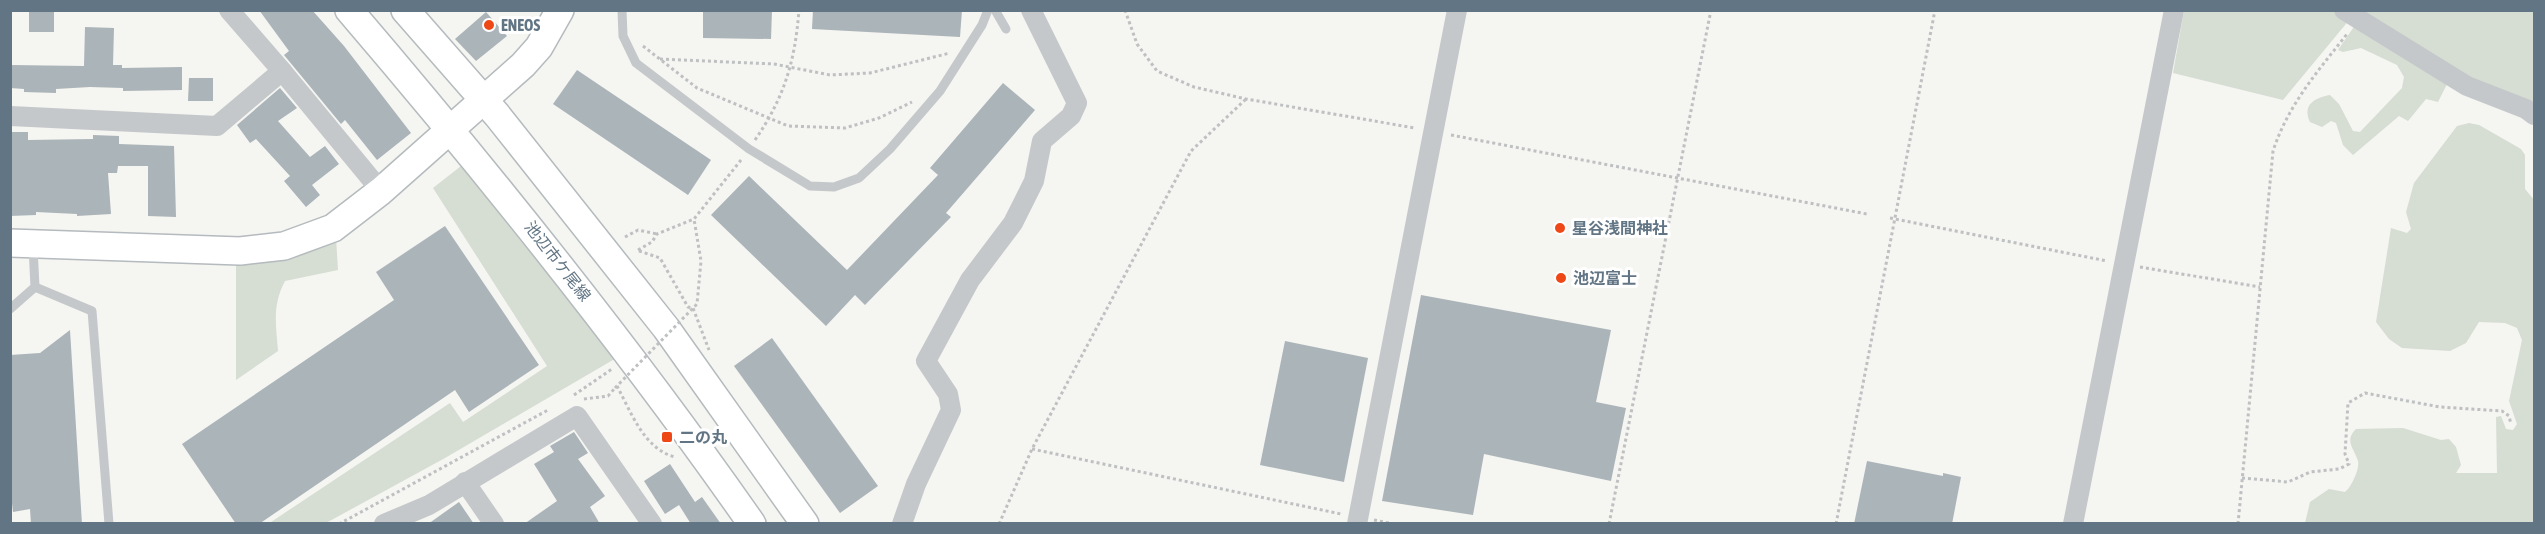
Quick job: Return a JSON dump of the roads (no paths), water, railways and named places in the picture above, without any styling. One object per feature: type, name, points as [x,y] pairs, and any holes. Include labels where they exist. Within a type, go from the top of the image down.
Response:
[{"type":"street","points":[[229,10],[381,192]]},
{"type":"street","name":"池辺市ケ尾線","points":[[349,10],[451,129],[555,256],[667,403],[752,524]]},
{"type":"street","points":[[405,10],[484,100],[666,328],[805,524]]},
{"type":"street","points":[[902,524],[916,484],[951,410],[948,394],[926,361],[931,348],[970,280],[1013,223],[1034,181],[1042,141],[1071,116],[1077,103],[1031,10]]},
{"type":"street","points":[[1357,520],[1457,10]]},
{"type":"street","points":[[2073,524],[2174,10]]},
{"type":"street","points":[[22,244],[240,251],[284,246],[333,228],[381,192],[523,66],[539,47],[553,14]]},
{"type":"street","points":[[2351,16],[2467,86],[2526,109],[2535,115]]},
{"type":"street","points":[[10,116],[217,126],[282,71]]},
{"type":"street","points":[[384,524],[429,505],[577,416],[652,524]]},
{"type":"street","points":[[465,482],[494,524]]},
{"type":"lane","points":[[622,10],[623,36],[636,63],[749,149],[810,186],[834,187],[859,178],[890,149],[940,90],[982,26],[988,10]]},
{"type":"lane","points":[[995,10],[1006,29]]},
{"type":"lane","points":[[22,244],[35,287]]},
{"type":"lane","points":[[10,309],[35,287]]},
{"type":"lane","points":[[35,287],[92,311],[109,520],[116,524]]},
{"type":"place","name":"ENEOS","points":[[489,25]]},
{"type":"place","name":"星谷浅間神社","points":[[1560,228]]},
{"type":"place","name":"池辺富士","points":[[1561,278]]},
{"type":"place","name":"二の丸","points":[[667,437]]}]
